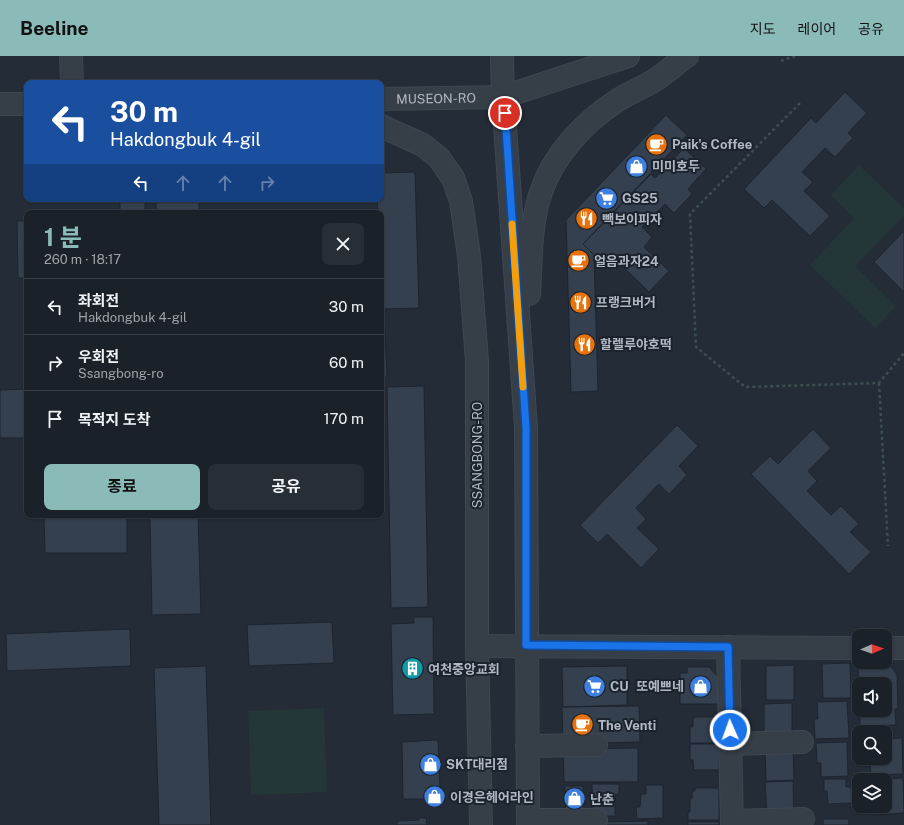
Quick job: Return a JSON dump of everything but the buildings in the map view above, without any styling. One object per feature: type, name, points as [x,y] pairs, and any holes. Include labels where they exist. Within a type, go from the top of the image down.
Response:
[{"type":"street","points":[[71,56],[72,80]]},
{"type":"street","points":[[502,56],[526,428]]},
{"type":"street","name":"MUSEON-RO","points":[[384,99],[504,98],[585,63],[628,56]]},
{"type":"street","points":[[596,820],[528,823],[526,428],[532,237],[540,195],[550,170],[576,136],[586,125],[618,100],[657,79],[686,56]]},
{"type":"street","points":[[0,104],[24,104]]},
{"type":"street","name":"SSANGBONG-RO","points":[[384,127],[422,145],[439,158],[452,178],[461,201],[469,256],[477,361],[477,646],[481,825]]},
{"type":"street","points":[[477,646],[526,645],[852,648]]},
{"type":"street","points":[[728,647],[732,823],[803,819]]},
{"type":"street","points":[[892,648],[904,648]]},
{"type":"street","points":[[730,744],[802,742]]},
{"type":"street","points":[[527,746],[596,745]]},
{"type":"path","points":[[781,61],[795,56]]},
{"type":"path","points":[[800,103],[690,214],[696,347],[745,387],[879,383]]},
{"type":"path","points":[[888,546],[879,383],[904,353]]},
{"type":"shaded area","points":[[859,165],[904,208],[904,216],[855,266],[896,306],[875,328],[810,265],[854,218],[831,195]]},
{"type":"shaded area","points":[[324,708],[327,792],[251,795],[248,711]]},
{"type":"slow traffic","points":[[512,224],[523,387]]},
{"type":"place","name":"Paik's Coffee","points":[[657,144]]},
{"type":"place","name":"미미호두","points":[[636,166]]},
{"type":"place","name":"GS25","points":[[607,198]]},
{"type":"place","name":"빽보이피자","points":[[586,219]]},
{"type":"place","name":"얼음과자24","points":[[578,261]]},
{"type":"place","name":"프랭크버거","points":[[581,302]]},
{"type":"place","name":"할렐루야호떡","points":[[584,344]]},
{"type":"place","name":"여천중앙교회","points":[[413,669]]},
{"type":"place","name":"CU","points":[[594,686]]},
{"type":"place","name":"또예쁘네","points":[[700,686]]},
{"type":"place","name":"The Venti","points":[[582,725]]},
{"type":"place","name":"SKT대리점","points":[[430,764]]},
{"type":"place","name":"이경은헤어라인","points":[[435,797]]},
{"type":"place","name":"난춘","points":[[574,799]]},
{"type":"route","points":[[505,113],[526,428],[526,645],[728,647],[730,730]]}]
